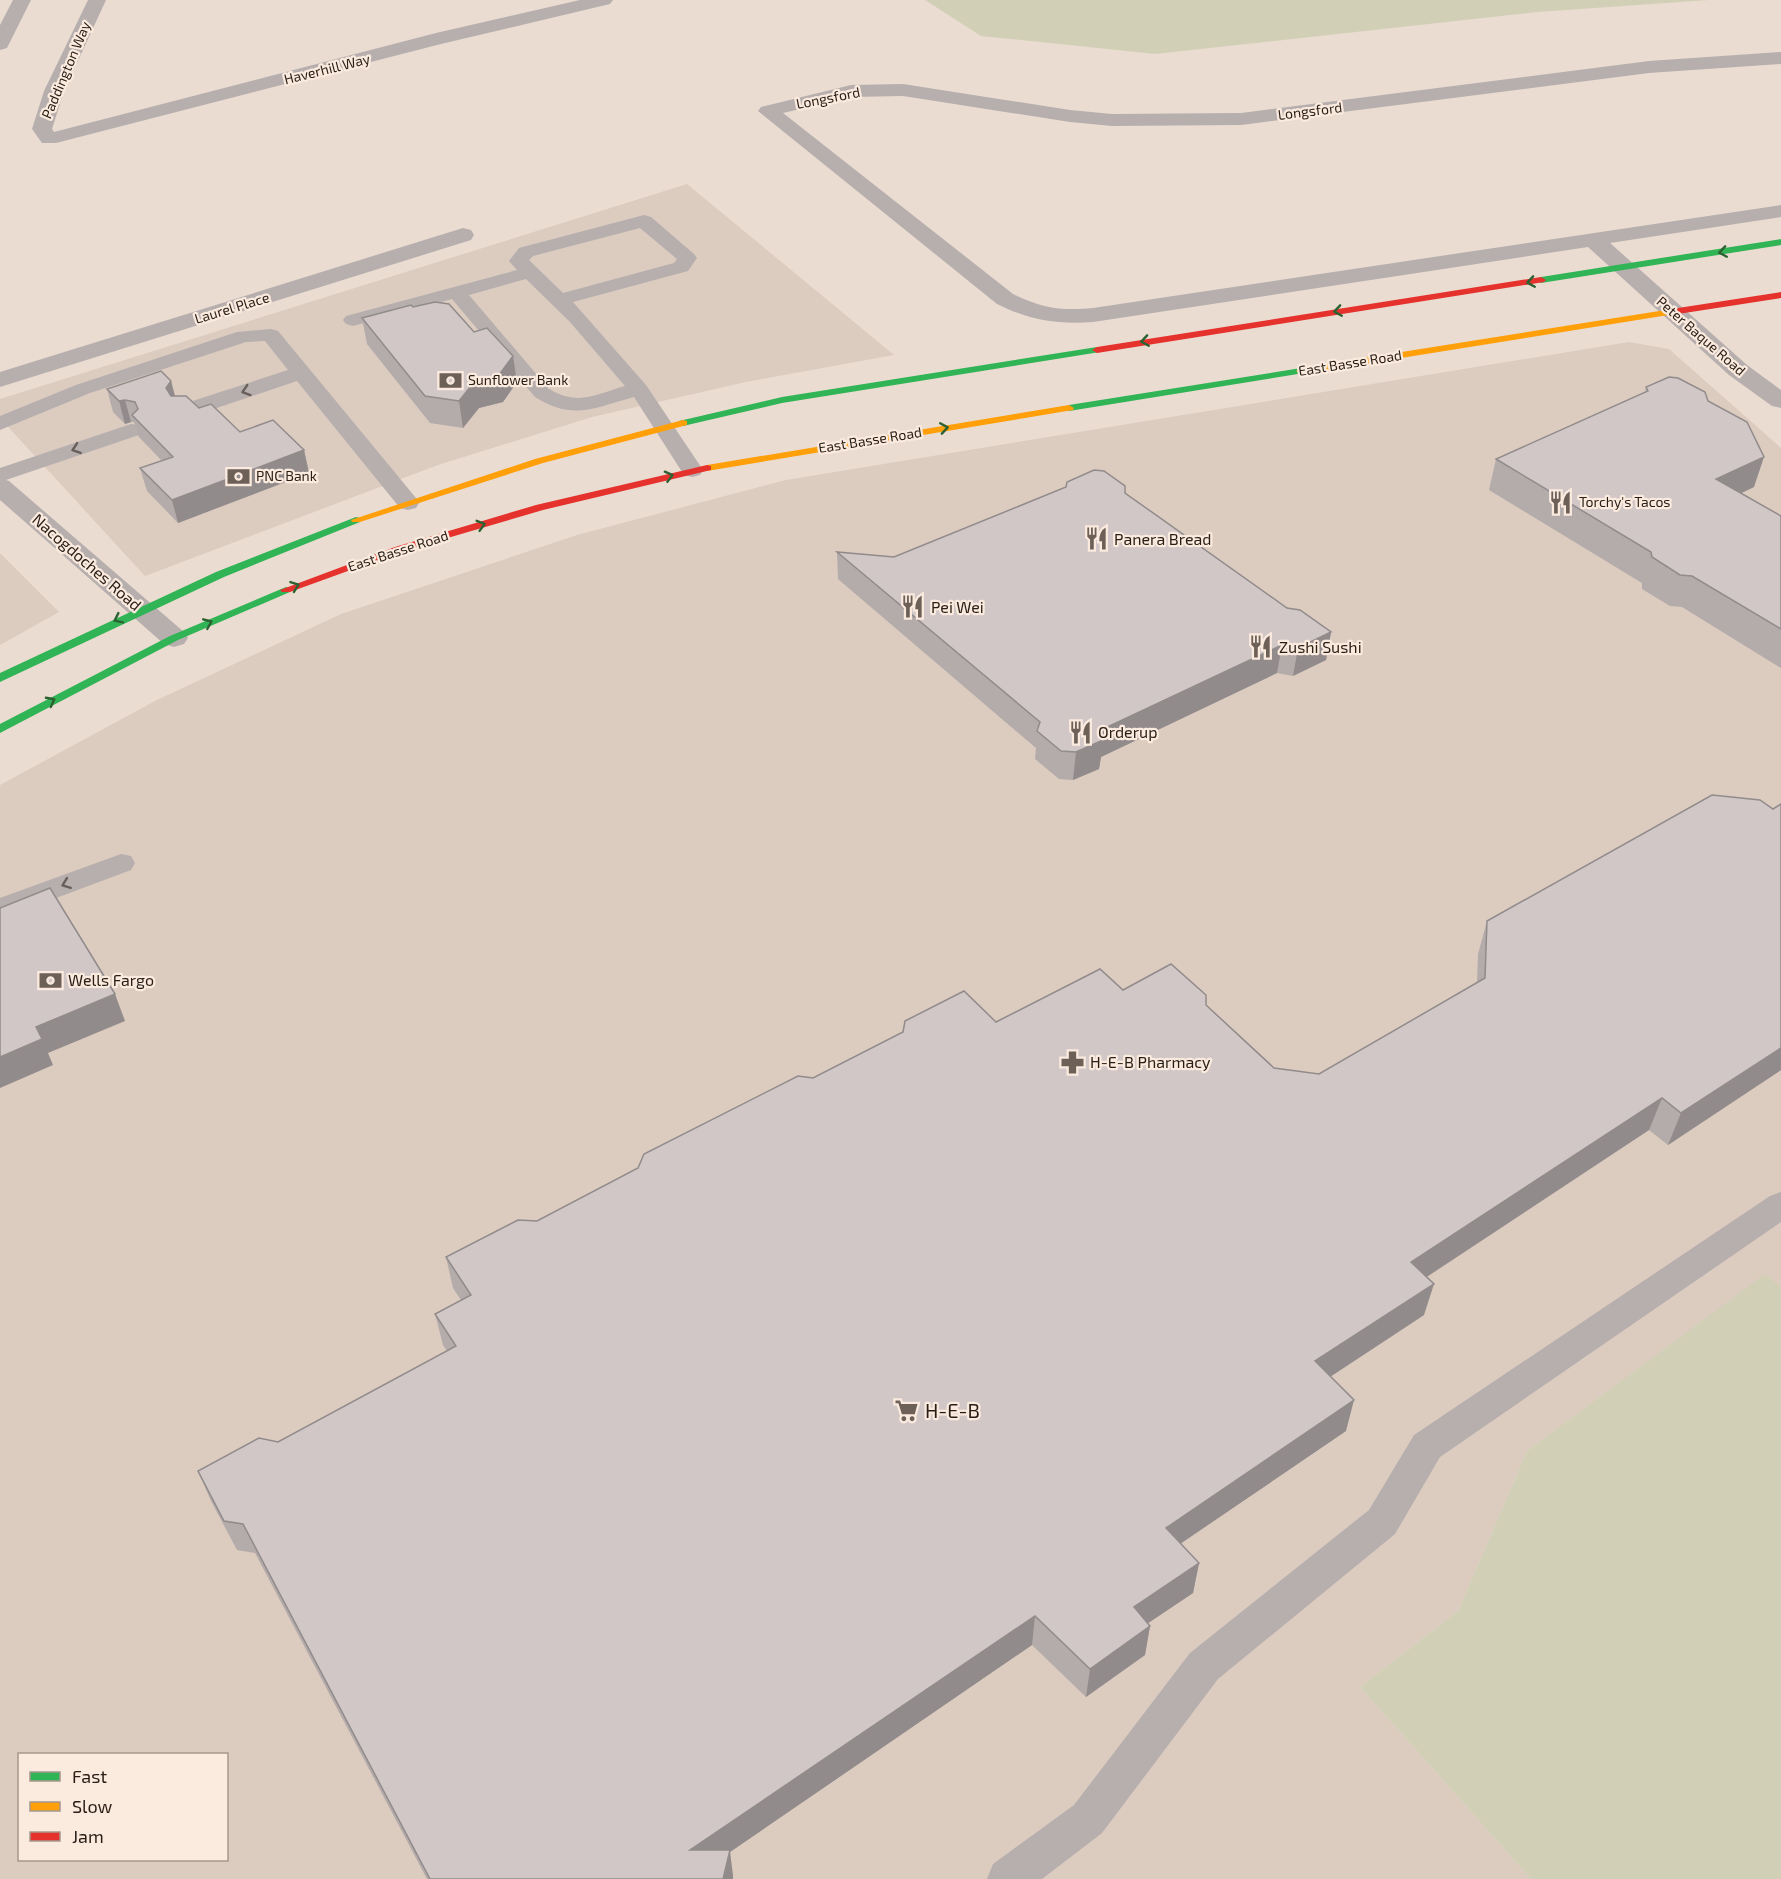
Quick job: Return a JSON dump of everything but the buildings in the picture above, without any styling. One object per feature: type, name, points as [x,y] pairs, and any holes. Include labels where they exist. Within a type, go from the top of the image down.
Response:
[{"type":"main road","points":[[0,678],[140,608],[302,540],[546,457],[664,425],[793,398],[1781,242]]},
{"type":"main road","name":"East Basse Road","points":[[0,729],[174,638],[285,590],[399,549],[540,507],[692,470],[1781,294]]},
{"type":"street","points":[[0,44],[22,0]]},
{"type":"street","name":"Paddington Way","points":[[49,140],[42,129],[54,91],[97,0]]},
{"type":"street","name":"Haverhill Way","points":[[49,140],[436,39],[604,0]]},
{"type":"street","name":"Longsford","points":[[1781,58],[1649,67],[1241,119],[1166,122],[1112,120],[1070,116],[903,90],[851,91],[768,111],[1005,299],[1033,313],[1050,317],[1105,313],[1781,211]]},
{"type":"street","name":"Laurel Place","points":[[0,380],[464,235]]},
{"type":"street","points":[[1592,239],[1624,267]]},
{"type":"street","name":"Peter Baque Road","points":[[1624,267],[1738,370],[1781,401]]},
{"type":"street","name":"Nacogdoches Road","points":[[0,486],[174,638]]},
{"type":"lane","points":[[559,300],[681,267],[687,258],[644,220],[526,252],[519,261],[559,300],[639,389],[692,470]]},
{"type":"lane","points":[[353,320],[530,272]]},
{"type":"lane","points":[[456,292],[543,393],[559,403],[577,406],[639,389]]},
{"type":"lane","points":[[0,424],[83,389],[244,336],[271,335],[408,503]]},
{"type":"lane","points":[[185,411],[302,372]]},
{"type":"lane","points":[[0,476],[131,430]]},
{"type":"lane","points":[[0,909],[121,863]]},
{"type":"lane","points":[[1008,1879],[1088,1819],[1204,1666],[1382,1522],[1427,1446],[1781,1205]]},
{"type":"shaded area","points":[[687,184],[894,355],[746,382],[592,417],[438,465],[145,576],[0,418],[0,399]]},
{"type":"shaded area","points":[[1629,342],[1669,349],[1781,448],[1781,1287],[1765,1275],[1527,1451],[1458,1611],[1360,1687],[1531,1879],[0,1879],[0,785],[155,701],[341,614],[577,535],[786,480]]},
{"type":"shaded area","points":[[0,553],[59,612],[0,645]]},
{"type":"green space","points":[[925,0],[1709,0],[1538,12],[1155,54],[981,36]]},
{"type":"green space","points":[[1765,1274],[1781,1287],[1781,1879],[1531,1879],[1360,1687],[1458,1611],[1527,1451]]},
{"type":"traffic: fast","points":[[1541,280],[1781,242]]},
{"type":"traffic: fast","points":[[683,423],[782,400],[1097,350]]},
{"type":"traffic: fast","points":[[1069,408],[1301,371]]},
{"type":"traffic: fast","points":[[0,678],[176,594],[356,520]]},
{"type":"traffic: fast","points":[[0,729],[174,638],[286,590]]},
{"type":"traffic: slow","points":[[1301,371],[1678,311]]},
{"type":"traffic: slow","points":[[707,468],[1069,408]]},
{"type":"traffic: slow","points":[[356,520],[539,461],[683,423]]},
{"type":"traffic: jam","points":[[1097,350],[1541,280]]},
{"type":"traffic: jam","points":[[1678,311],[1781,295]]},
{"type":"traffic: jam","points":[[286,590],[399,549],[540,507],[707,468]]},
{"type":"place","name":"Sunflower Bank","points":[[450,380]]},
{"type":"place","name":"PNC Bank","points":[[238,476]]},
{"type":"place","name":"Torchy's Tacos","points":[[1561,502]]},
{"type":"place","name":"Panera Bread","points":[[1096,539]]},
{"type":"place","name":"Pei Wei","points":[[913,607]]},
{"type":"place","name":"Zushi Sushi","points":[[1261,647]]},
{"type":"place","name":"Orderup","points":[[1080,732]]},
{"type":"place","name":"Wells Fargo","points":[[50,980]]},
{"type":"place","name":"H-E-B Pharmacy","points":[[1072,1062]]},
{"type":"place","name":"H-E-B","points":[[907,1411]]}]
